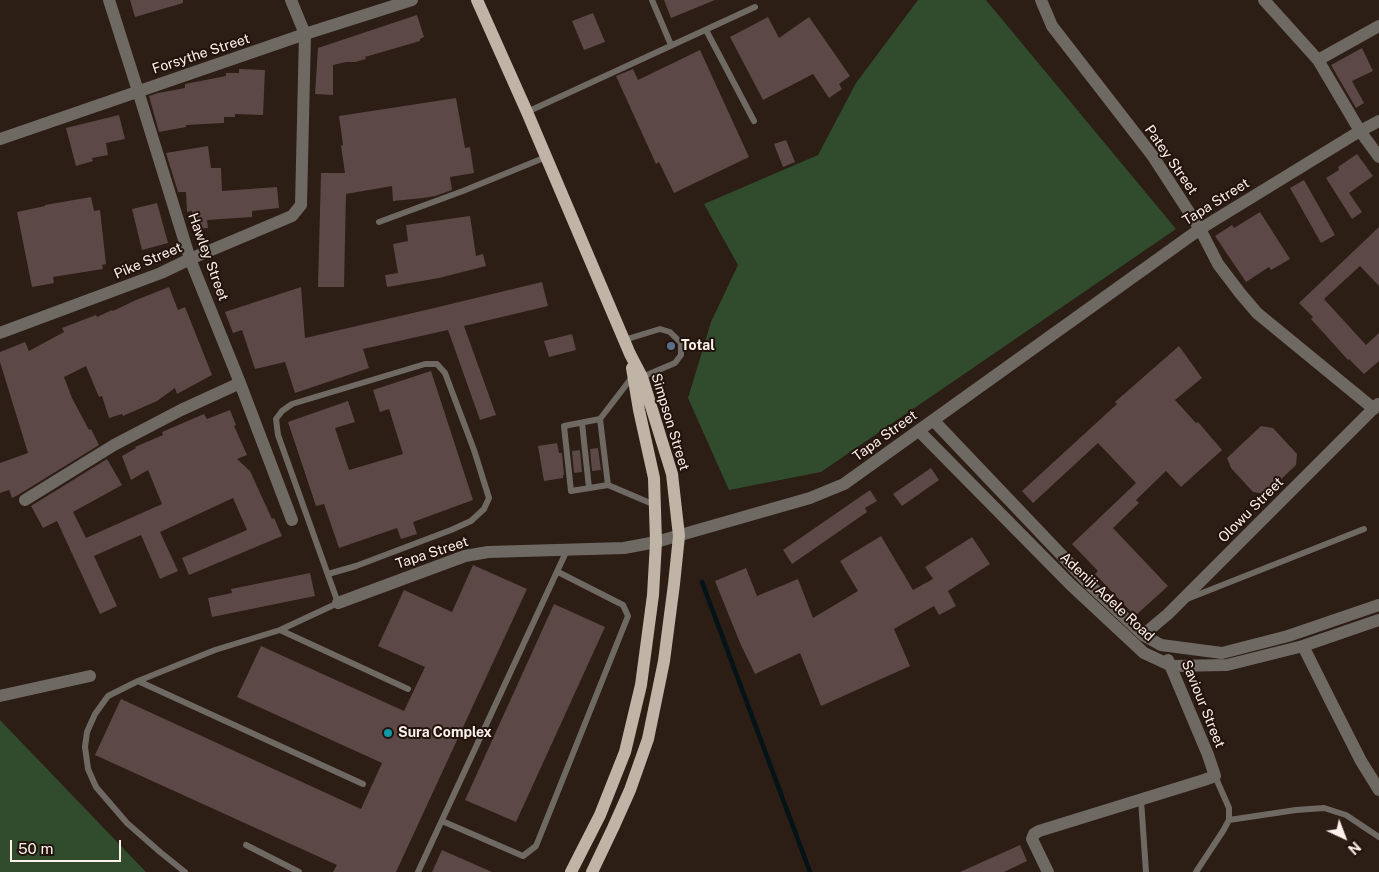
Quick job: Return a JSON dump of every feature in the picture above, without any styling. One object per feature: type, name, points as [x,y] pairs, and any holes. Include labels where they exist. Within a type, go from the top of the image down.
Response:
[{"type":"main road","points":[[476,0],[527,112],[630,354],[637,376],[639,410],[654,478],[656,542],[654,595],[642,676],[625,752],[600,815],[571,872]]},
{"type":"main road","name":"Simpson Street","points":[[592,872],[626,798],[648,739],[664,661],[679,536],[672,474],[637,376]]},
{"type":"street","name":"Hawley Street","points":[[109,0],[190,260],[292,520]]},
{"type":"street","points":[[291,0],[305,34]]},
{"type":"street","name":"Forsythe Street","points":[[0,139],[240,58],[305,34],[412,0]]},
{"type":"street","name":"Patey Street","points":[[1041,0],[1052,26],[1152,155],[1200,229],[1218,264],[1240,293],[1257,313],[1376,406]]},
{"type":"street","points":[[1264,0],[1318,60],[1360,131],[1379,157]]},
{"type":"street","points":[[1318,60],[1379,26]]},
{"type":"street","name":"Pike Street","points":[[0,333],[161,274],[292,216],[301,205],[305,34]]},
{"type":"street","name":"Tapa Street","points":[[338,603],[465,556],[488,552],[624,548],[656,542],[810,498],[844,484],[1200,229],[1379,121]]},
{"type":"street","points":[[26,500],[114,444],[181,410],[240,384]]},
{"type":"street","name":"Olowu Street","points":[[1143,635],[1168,614],[1376,406]]},
{"type":"street","name":"Adeniji Adele Road","points":[[933,420],[1092,587],[1143,635],[1161,645],[1222,653],[1288,636],[1379,605]]},
{"type":"street","name":"Adeniji Adele Road","points":[[919,431],[1071,586],[1144,653],[1172,666],[1227,665],[1303,646],[1379,620]]},
{"type":"street","name":"Saviour Street","points":[[1161,645],[1172,666],[1215,776]]},
{"type":"street","points":[[1303,646],[1379,790]]},
{"type":"street","points":[[0,696],[90,676]]},
{"type":"street","points":[[1048,872],[1032,839],[1034,834],[1039,831],[1215,776]]},
{"type":"lane","points":[[652,0],[671,46]]},
{"type":"lane","points":[[527,112],[755,7]]},
{"type":"lane","points":[[706,30],[754,121]]},
{"type":"lane","points":[[379,222],[464,191],[546,157]]},
{"type":"lane","points":[[624,340],[660,329],[670,332],[681,343],[681,355],[675,363],[637,376],[600,419],[564,426],[571,491],[608,485],[655,505]]},
{"type":"lane","points":[[185,872],[127,824],[96,787],[88,770],[85,747],[87,732],[95,714],[108,696],[138,681],[216,650],[280,630],[338,603],[278,435],[276,419],[282,411],[292,404],[425,364],[437,364],[445,373],[474,450],[489,498],[484,509],[471,521],[451,530],[356,566],[328,574]]},
{"type":"lane","points":[[600,419],[608,485]]},
{"type":"lane","points":[[582,422],[590,488]]},
{"type":"lane","points":[[1179,602],[1364,529]]},
{"type":"lane","points":[[418,872],[567,550]]},
{"type":"lane","points":[[442,821],[523,856],[529,854],[536,846],[628,616],[623,605],[558,572]]},
{"type":"lane","points":[[280,630],[408,688]]},
{"type":"lane","points":[[138,681],[363,784]]},
{"type":"lane","points":[[1196,872],[1229,820],[1229,808],[1215,776]]},
{"type":"lane","points":[[1141,800],[1146,872]]},
{"type":"lane","points":[[1229,820],[1296,810],[1324,808],[1346,815],[1379,837]]},
{"type":"lane","points":[[246,845],[300,872]]},
{"type":"green space","points":[[918,0],[986,0],[1176,229],[821,472],[729,490],[688,398],[711,322],[738,265],[704,204],[818,155],[856,83]]},
{"type":"green space","points":[[0,720],[146,872],[0,872]]},
{"type":"building","points":[[130,0],[183,0],[183,3],[135,17]]},
{"type":"building","points":[[664,0],[715,0],[671,18]]},
{"type":"building","points":[[593,13],[605,42],[584,50],[572,21]]},
{"type":"building","points":[[417,15],[424,37],[420,41],[365,57],[366,59],[333,65],[333,95],[315,94],[318,48]]},
{"type":"building","points":[[768,17],[779,38],[809,17],[850,76],[839,84],[842,89],[829,98],[813,74],[763,100],[730,37]]},
{"type":"building","points":[[1362,48],[1373,71],[1352,81],[1364,103],[1356,108],[1331,65]]},
{"type":"building","points":[[700,50],[749,157],[674,193],[659,162],[656,164],[616,76],[633,69],[638,80]]},
{"type":"building","points":[[239,69],[265,70],[263,115],[235,114],[235,117],[224,117],[224,123],[186,125],[186,127],[159,132],[149,96],[185,88],[185,84],[226,76],[226,73],[239,73]]},
{"type":"building","points":[[456,98],[465,148],[470,147],[474,173],[450,177],[452,190],[423,198],[393,201],[392,186],[346,194],[344,287],[318,287],[321,173],[345,173],[339,116]]},
{"type":"building","points":[[119,115],[125,139],[106,143],[108,155],[92,158],[93,161],[76,166],[66,128]]},
{"type":"building","points":[[786,140],[795,162],[783,167],[774,144]]},
{"type":"building","points":[[208,146],[211,168],[221,168],[222,191],[277,187],[279,208],[252,211],[252,217],[207,220],[208,228],[193,229],[192,211],[187,212],[186,192],[178,192],[166,153]]},
{"type":"building","points":[[1357,154],[1373,176],[1349,193],[1362,212],[1352,219],[1326,178],[1339,170],[1338,167]]},
{"type":"building","points":[[1304,180],[1335,235],[1321,243],[1290,188]]},
{"type":"building","points":[[91,197],[94,211],[100,210],[106,264],[102,265],[103,269],[53,277],[54,283],[32,287],[17,212]]},
{"type":"building","points":[[157,203],[168,243],[142,250],[132,209]]},
{"type":"building","points":[[1260,212],[1290,259],[1271,270],[1269,267],[1246,282],[1215,236],[1232,225],[1234,228]]},
{"type":"building","points":[[470,216],[476,256],[483,254],[486,266],[439,278],[387,287],[385,275],[398,273],[393,244],[408,241],[406,225]]},
{"type":"building","points":[[1379,227],[1379,286],[1360,266],[1324,299],[1366,345],[1379,333],[1379,361],[1364,374],[1348,360],[1299,303]]},
{"type":"building","points":[[542,282],[548,306],[464,326],[496,415],[480,420],[448,330],[363,349],[369,368],[295,393],[285,362],[255,369],[242,330],[233,333],[225,312],[301,287],[305,338]]},
{"type":"building","points":[[169,287],[178,310],[185,307],[212,375],[177,394],[175,388],[157,401],[123,416],[122,414],[109,418],[102,396],[99,397],[86,366],[64,377],[72,398],[99,445],[12,498],[9,490],[0,493],[0,463],[28,453],[0,362],[0,352],[25,342],[29,351],[64,332],[62,328],[96,315],[97,317],[113,311]]},
{"type":"building","points":[[572,334],[576,350],[549,357],[544,341]]},
{"type":"building","points":[[1179,346],[1202,378],[1175,400],[1196,423],[1198,422],[1222,450],[1181,487],[1166,471],[1136,500],[1139,503],[1113,528],[1168,586],[1135,616],[1095,574],[1098,571],[1072,544],[1136,483],[1098,443],[1033,503],[1022,491],[1117,404],[1115,402]]},
{"type":"building","points":[[431,371],[473,500],[413,522],[417,534],[401,539],[397,528],[339,548],[324,504],[316,506],[288,422],[348,401],[355,422],[335,428],[349,470],[403,454],[389,409],[380,412],[373,390]]},
{"type":"building","points":[[230,410],[236,425],[234,426],[247,455],[237,459],[250,471],[282,536],[189,575],[182,558],[247,530],[233,498],[160,532],[178,571],[160,579],[141,535],[94,556],[117,606],[100,614],[57,521],[43,528],[31,506],[107,459],[122,485],[73,512],[86,538],[162,504],[148,470],[131,480],[122,456],[135,447],[163,435],[162,432],[204,414],[207,419]]},
{"type":"building","points":[[1261,426],[1273,428],[1297,454],[1296,465],[1266,494],[1253,492],[1231,468],[1227,458]]},
{"type":"building","points":[[557,443],[559,453],[562,453],[563,478],[544,481],[538,446]]},
{"type":"building","points":[[598,448],[601,470],[592,471],[590,449]]},
{"type":"building","points":[[580,450],[582,472],[574,473],[572,451]]},
{"type":"building","points":[[931,468],[939,480],[902,506],[893,494]]},
{"type":"building","points":[[870,490],[877,501],[865,508],[867,512],[792,564],[783,550]]},
{"type":"building","points":[[881,536],[913,590],[933,579],[925,567],[972,537],[990,564],[948,591],[956,606],[939,615],[934,606],[894,629],[910,666],[821,706],[800,653],[755,674],[740,643],[715,581],[746,568],[757,596],[798,579],[813,618],[858,591],[840,561]]},
{"type":"building","name":"Sura Complex","points":[[473,565],[527,589],[396,872],[333,872],[337,865],[95,755],[121,699],[361,809],[382,763],[237,697],[261,646],[404,711],[425,667],[378,646],[404,590],[452,612]]},
{"type":"building","points":[[310,573],[315,596],[212,617],[208,598],[232,593],[231,589]]},
{"type":"building","points":[[554,604],[605,627],[516,822],[465,800]]},
{"type":"building","points":[[1020,845],[1027,861],[1004,872],[960,872]]},
{"type":"building","points":[[442,850],[492,872],[432,872]]},
{"type":"waterway","points":[[702,582],[810,872]]},
{"type":"place","name":"Total","points":[[671,346]]},
{"type":"place","name":"Sura Complex","points":[[388,733]]}]
